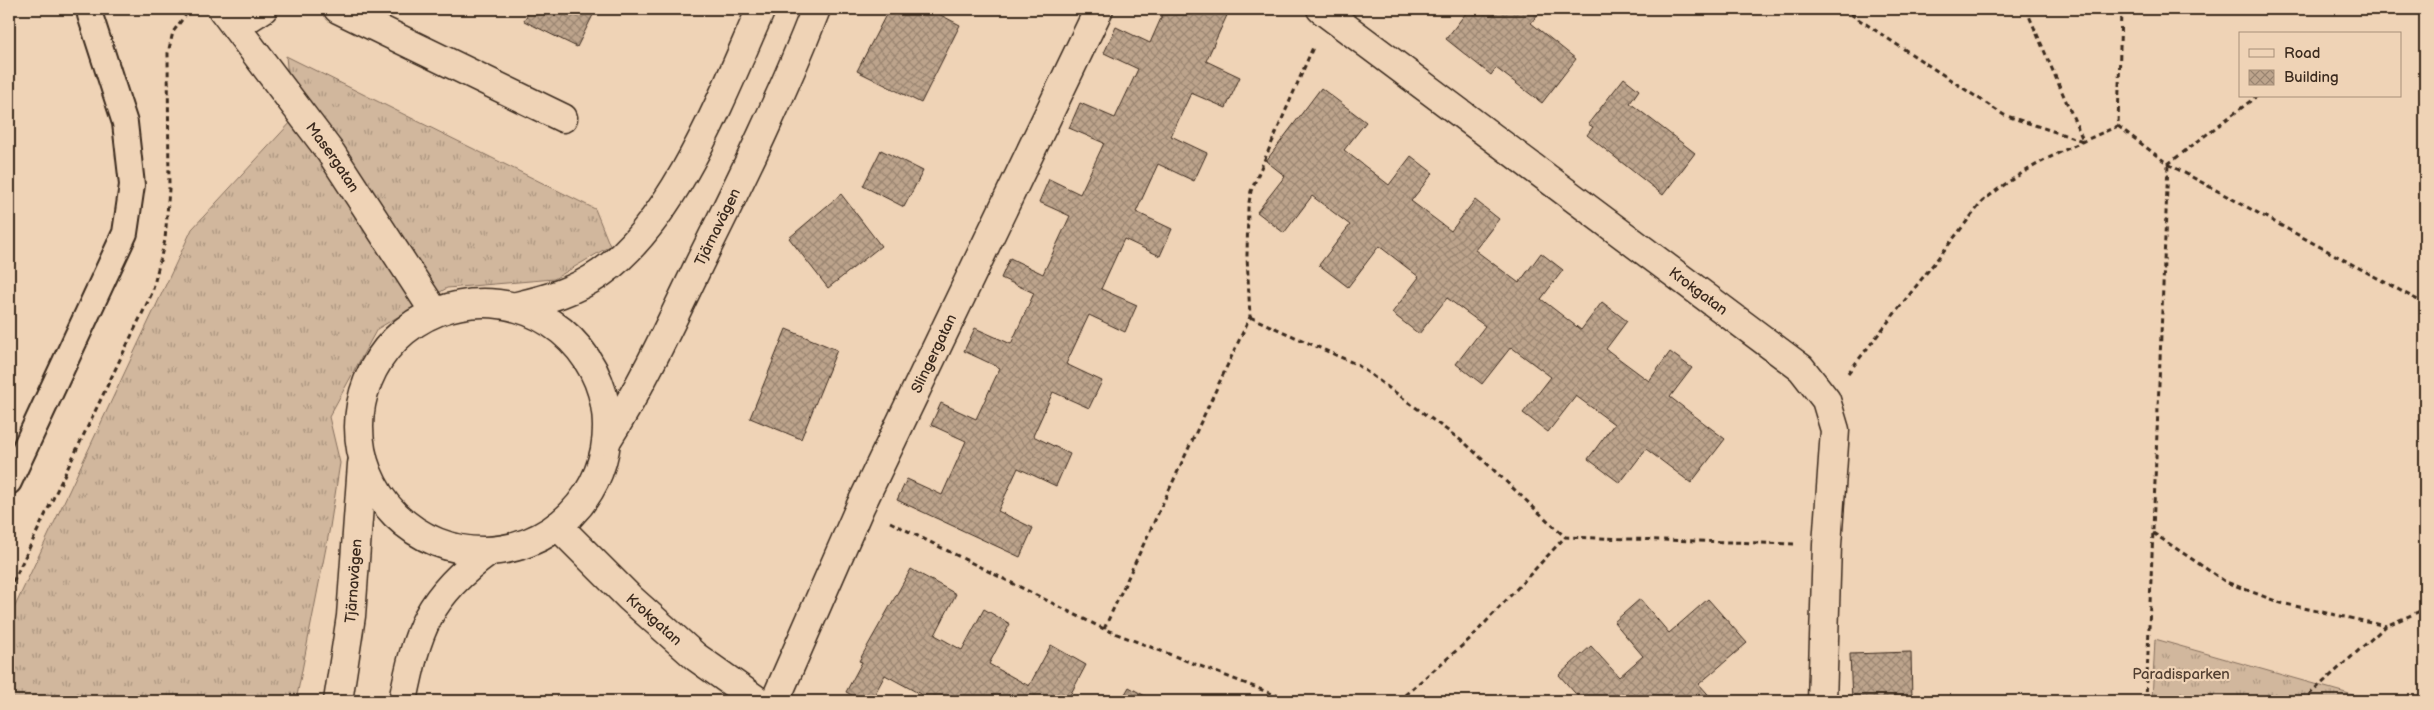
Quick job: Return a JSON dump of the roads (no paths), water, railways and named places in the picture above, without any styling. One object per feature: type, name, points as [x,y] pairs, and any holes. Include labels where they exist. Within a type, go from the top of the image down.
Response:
[{"type":"main road","points":[[229,17],[263,9]]},
{"type":"main road","points":[[338,9],[563,118]]},
{"type":"main road","name":"Tjärnavägen","points":[[338,701],[351,616],[362,460],[358,435],[359,409],[368,377],[376,361],[392,341],[411,324],[434,311],[475,302],[517,306],[557,297],[601,273],[631,247],[669,198],[717,107],[761,9]]},
{"type":"main road","name":"Tjärnavägen","points":[[607,440],[633,399],[735,192],[794,68],[816,9]]},
{"type":"main road","name":"Slingergatan","points":[[775,701],[860,508],[1099,9]]},
{"type":"main road","name":"Krokgatan","points":[[1324,11],[1801,368],[1826,400],[1835,430],[1827,545],[1822,701]]},
{"type":"main road","name":"Masergatan","points":[[229,17],[331,153],[434,311]]},
{"type":"main road","name":"Tjärnavägen","points":[[362,460],[376,491],[397,517],[424,537],[455,549],[488,552],[513,548],[537,540],[558,526],[582,503],[599,473],[607,440],[606,405],[596,372],[576,343],[549,320],[517,306]]},
{"type":"main road","name":"Krokgatan","points":[[558,526],[630,598],[696,657],[758,701]]},
{"type":"main road","name":"Tjärnavägen","points":[[403,701],[413,652],[427,615],[443,592],[464,570],[488,552]]},
{"type":"lane","points":[[9,482],[125,233],[132,185],[129,148],[125,123],[90,15],[91,9]]},
{"type":"park label","name":"Paradisparken","points":[[2181,674]]}]
